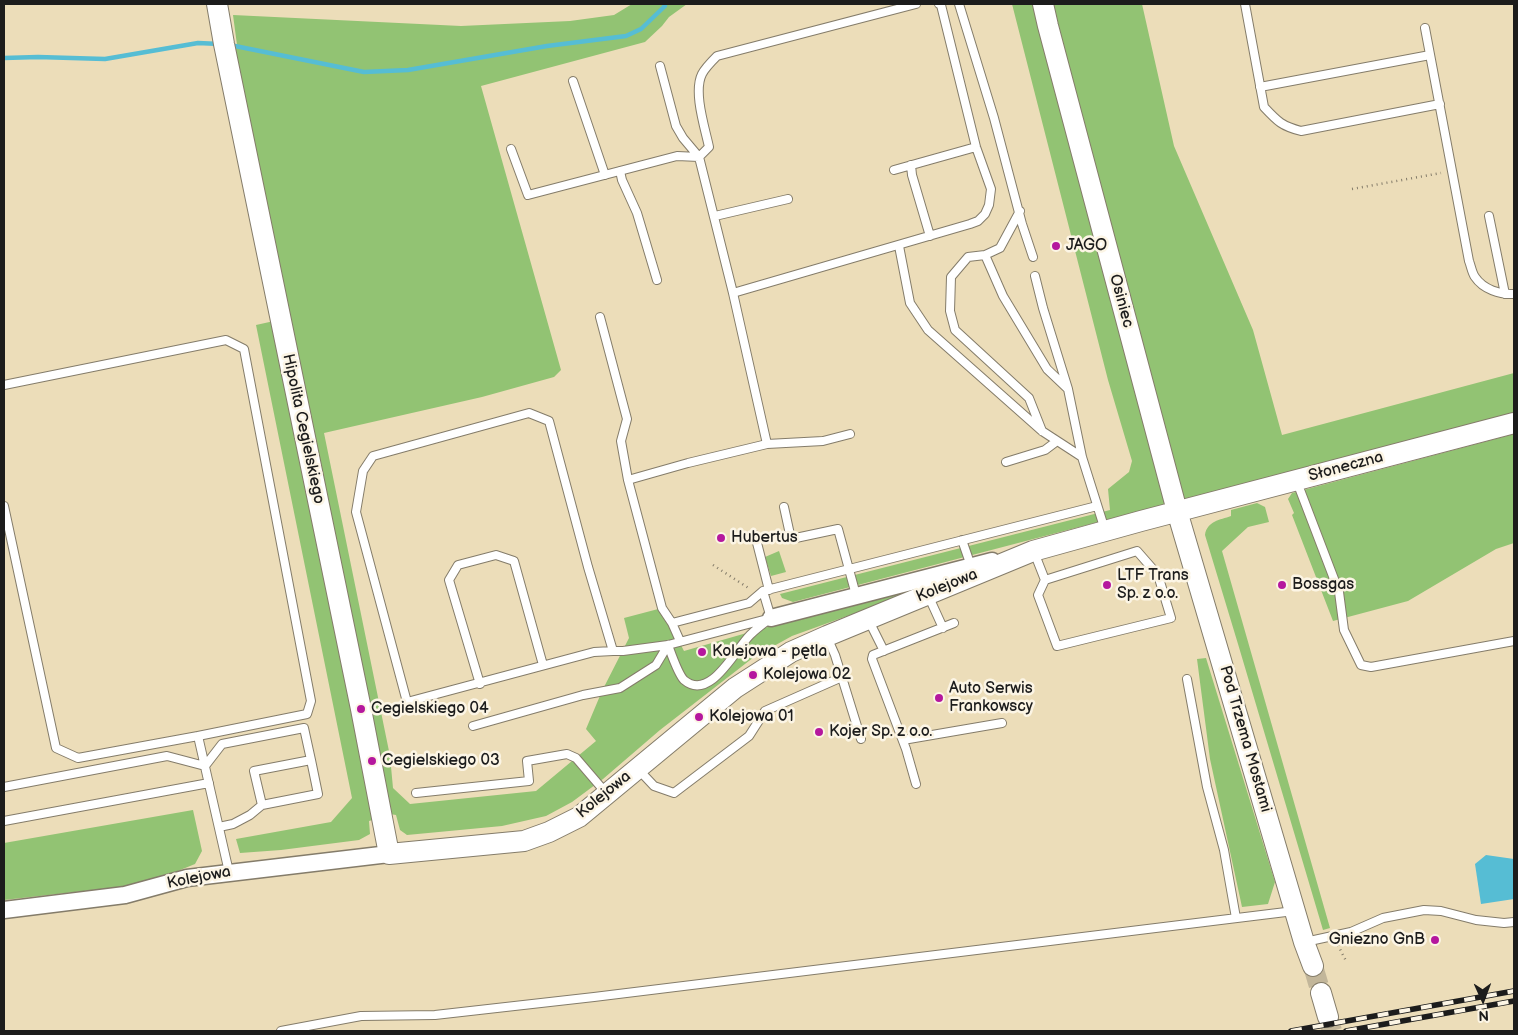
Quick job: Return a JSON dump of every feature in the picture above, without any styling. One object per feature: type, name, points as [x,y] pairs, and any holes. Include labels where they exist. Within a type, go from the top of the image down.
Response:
[{"type":"street","name":"Hipolita Cegielskiego","points":[[217,4],[389,854]]},
{"type":"street","name":"Osiniec","points":[[1044,4],[1048,26],[1177,511]]},
{"type":"street","name":"Słoneczna","points":[[1177,511],[1514,423]]},
{"type":"street","name":"Kolejowa","points":[[771,618],[1033,551],[1177,511]]},
{"type":"street","name":"Pod Trzema Mostami","points":[[1177,511],[1304,942],[1313,966]]},
{"type":"street","name":"Kolejowa","points":[[4,910],[125,895],[187,878],[229,872],[524,841],[549,832],[579,817],[735,688],[791,652],[1033,551]]},
{"type":"street","points":[[1321,993],[1328,1017]]},
{"type":"lane","points":[[700,157],[709,147],[700,104],[699,88],[702,74],[717,56],[916,4]]},
{"type":"lane","points":[[733,294],[978,221],[985,214],[989,205],[991,189],[976,147],[941,5],[939,4]]},
{"type":"lane","points":[[959,4],[994,118],[1022,224],[1033,256]]},
{"type":"lane","points":[[1245,4],[1264,107],[1286,127],[1301,131],[1440,104]]},
{"type":"lane","points":[[1425,28],[1469,261],[1475,277],[1487,287],[1499,293],[1514,294]]},
{"type":"lane","points":[[1260,87],[1430,55]]},
{"type":"lane","points":[[660,66],[676,126],[683,138],[700,157],[767,444]]},
{"type":"lane","points":[[573,81],[606,175]]},
{"type":"lane","points":[[894,170],[976,147]]},
{"type":"lane","points":[[511,149],[528,195],[677,156],[700,157]]},
{"type":"lane","points":[[911,165],[912,176],[930,236]]},
{"type":"lane","points":[[620,171],[622,180],[637,212],[656,280]]},
{"type":"lane","points":[[715,216],[788,199]]},
{"type":"lane","points":[[1020,211],[1000,248],[985,255],[968,257],[951,277],[950,311],[956,330],[1030,398],[1042,432]]},
{"type":"lane","points":[[1489,216],[1505,294]]},
{"type":"lane","points":[[899,246],[910,304],[928,330],[1042,432],[1082,457]]},
{"type":"lane","points":[[985,255],[1003,296],[1047,369],[1068,389]]},
{"type":"lane","points":[[1035,276],[1068,389],[1082,457],[1105,530]]},
{"type":"lane","points":[[600,317],[627,420],[621,442],[628,480],[662,608],[672,623],[680,641]]},
{"type":"lane","points":[[4,385],[226,340],[244,349],[310,701],[307,714],[78,758],[56,748],[4,506]]},
{"type":"lane","points":[[612,651],[549,421],[529,413],[373,456],[363,471],[356,512],[407,702],[594,652],[623,652],[668,644]]},
{"type":"lane","points":[[628,480],[767,444],[823,441],[850,434]]},
{"type":"lane","points":[[1006,462],[1044,450],[1057,442]]},
{"type":"lane","points":[[1296,480],[1339,592],[1344,630],[1361,665],[1371,667],[1514,641]]},
{"type":"lane","points":[[672,623],[749,603],[766,591],[1097,506]]},
{"type":"lane","points":[[784,507],[791,539],[838,529],[856,595]]},
{"type":"lane","points":[[755,535],[771,618]]},
{"type":"lane","points":[[962,540],[971,566]]},
{"type":"lane","points":[[1033,551],[1045,580],[1038,595],[1057,646],[1171,618],[1158,575],[1137,551],[1045,580]]},
{"type":"lane","points":[[480,684],[449,580],[458,565],[496,555],[514,561],[543,665]]},
{"type":"lane","points":[[927,594],[943,628]]},
{"type":"lane","name":"Kolejowa","points":[[771,618],[750,635],[713,679],[704,685],[694,685],[683,679],[668,644],[771,618]]},
{"type":"lane","points":[[868,619],[884,651]]},
{"type":"lane","points":[[916,784],[903,740],[872,660],[873,655],[954,623]]},
{"type":"lane","points":[[827,636],[842,677],[861,740]]},
{"type":"lane","points":[[473,726],[583,695],[620,688],[656,665],[668,644]]},
{"type":"lane","points":[[636,768],[654,786],[674,793],[749,736],[765,711],[842,677]]},
{"type":"lane","points":[[1187,679],[1207,788],[1224,850],[1236,918]]},
{"type":"lane","points":[[903,740],[1002,722]]},
{"type":"lane","points":[[205,766],[222,744],[304,728],[318,794],[262,805],[250,815],[233,824],[219,827]]},
{"type":"lane","points":[[198,736],[229,872]]},
{"type":"lane","points":[[416,793],[529,782],[527,761],[567,754],[576,758],[606,793]]},
{"type":"lane","points":[[4,787],[168,756],[205,766]]},
{"type":"lane","points":[[262,805],[254,772],[311,760]]},
{"type":"lane","points":[[4,821],[209,783]]},
{"type":"lane","points":[[1304,942],[1351,932],[1383,918],[1424,910],[1441,911],[1476,920],[1504,923],[1514,922]]},
{"type":"lane","points":[[281,1031],[361,1016],[435,1015],[1296,911]]},
{"type":"path","points":[[1352,189],[1452,170]]},
{"type":"path","points":[[713,565],[750,590],[766,591]]},
{"type":"path","points":[[1338,945],[1346,961]]},
{"type":"green space","points":[[632,4],[687,4],[669,17],[645,42],[481,86],[561,370],[554,377],[482,397],[324,433],[390,756],[393,788],[410,804],[536,791],[596,741],[586,729],[602,691],[629,638],[624,618],[662,608],[684,651],[910,589],[908,594],[792,636],[754,657],[660,730],[603,779],[572,802],[546,816],[502,826],[407,835],[400,830],[396,815],[390,814],[369,713],[372,712],[371,706],[368,707],[230,45],[237,45],[233,15],[461,26],[570,21],[614,15]]},
{"type":"green space","points":[[1012,4],[1142,4],[1174,146],[1253,330],[1282,435],[1514,373],[1514,413],[793,602],[782,598],[780,594],[1110,510],[1108,489],[1129,472],[1132,461],[1108,380]]},
{"type":"green space","points":[[274,321],[376,819],[369,821],[370,834],[359,840],[240,853],[236,839],[331,822],[352,798],[256,325]]},
{"type":"green space","points":[[1514,434],[1514,543],[1496,549],[1408,601],[1333,621],[1292,515],[1294,513],[1288,499],[1292,493]]},
{"type":"green space","points":[[1257,503],[1265,507],[1269,522],[1248,527],[1222,551],[1330,928],[1323,930],[1205,535],[1206,530],[1211,524],[1231,516],[1231,510]]},
{"type":"green space","points":[[779,551],[786,572],[771,576],[765,557]]},
{"type":"green space","points":[[1206,658],[1275,882],[1268,904],[1242,907],[1210,759],[1197,659]]},
{"type":"green space","points":[[193,810],[202,851],[195,864],[163,877],[128,886],[4,900],[4,843]]},
{"type":"water","points":[[1486,855],[1514,859],[1514,899],[1481,904],[1475,864]]},
{"type":"waterway","points":[[230,45],[364,72],[408,70],[547,46],[626,36],[641,29],[665,6],[664,4]]},
{"type":"waterway","points":[[4,58],[105,59],[198,43],[220,44]]},
{"type":"tunnel","points":[[1313,966],[1321,993]]},
{"type":"tunnel","points":[[1328,1017],[1332,1031]]},
{"type":"railway","points":[[1291,1031],[1514,991]]},
{"type":"railway","points":[[1346,1031],[1514,1001]]},
{"type":"place","name":"JAGO","points":[[1056,246]]},
{"type":"place","name":"Hubertus","points":[[721,538]]},
{"type":"place","name":"LTF Trans Sp. z o.o.","points":[[1107,585]]},
{"type":"place","name":"Bossgas","points":[[1282,585]]},
{"type":"place","name":"Kolejowa - pętla","points":[[702,652]]},
{"type":"place","name":"Kolejowa 02","points":[[753,675]]},
{"type":"place","name":"Auto Serwis Frankowscy","points":[[939,698]]},
{"type":"place","name":"Cegielskiego 04","points":[[361,709]]},
{"type":"place","name":"Kolejowa 01","points":[[699,717]]},
{"type":"place","name":"Kojer Sp. z o.o.","points":[[819,732]]},
{"type":"place","name":"Cegielskiego 03","points":[[372,761]]},
{"type":"place","name":"Gniezno GnB","points":[[1435,940]]}]
